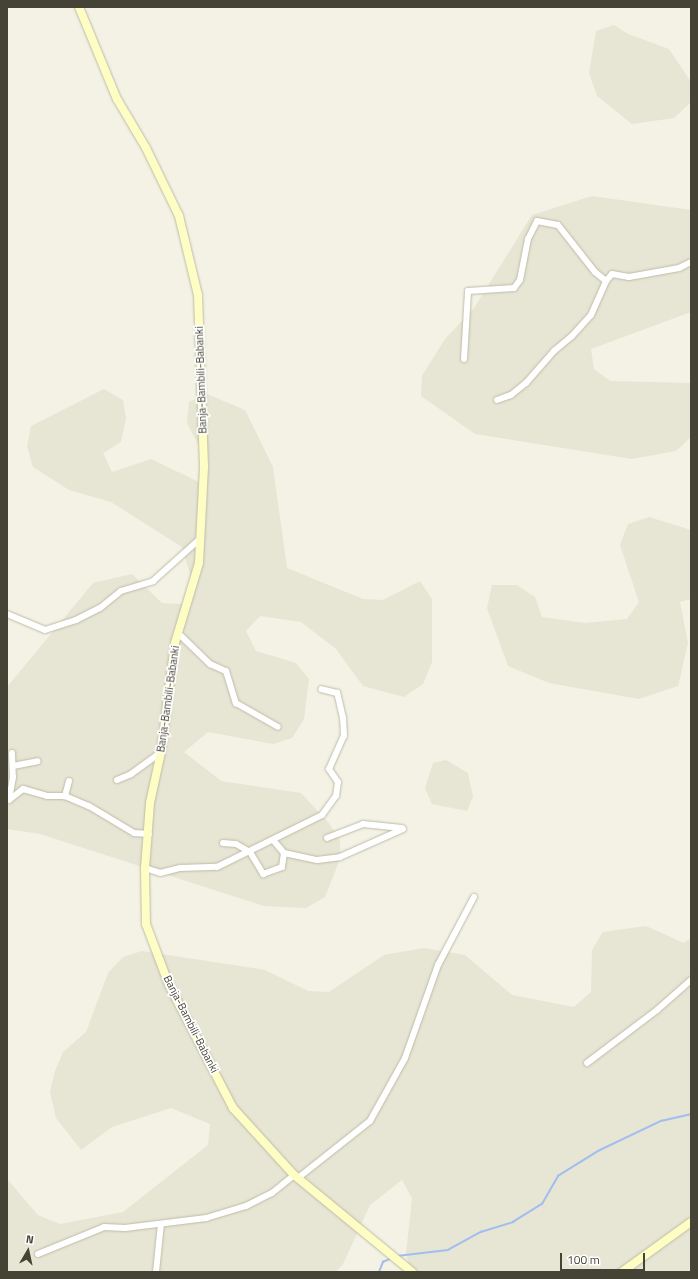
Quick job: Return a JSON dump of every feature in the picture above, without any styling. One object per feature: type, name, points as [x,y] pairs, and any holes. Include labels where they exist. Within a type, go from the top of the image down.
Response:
[{"type":"street","name":"Banja-Bambili-Babanki","points":[[79,7],[117,99],[146,148],[179,216],[198,295],[202,371],[202,538],[194,589],[178,633],[161,752],[150,803],[149,834],[145,868],[146,924],[169,985],[233,1108],[296,1176],[331,1209],[396,1256],[412,1272]]},
{"type":"street","points":[[464,360],[468,291],[514,288],[520,280],[528,239],[537,221],[558,225],[595,272],[606,281]]},
{"type":"street","points":[[497,400],[511,395],[526,383],[554,351],[572,336],[591,315],[606,281],[612,274],[629,277],[679,268],[691,262]]},
{"type":"street","points":[[7,614],[44,630],[76,620],[100,608],[121,591],[153,581],[202,538]]},
{"type":"street","points":[[178,633],[210,664],[226,671],[236,703],[278,727]]},
{"type":"street","points":[[145,868],[160,873],[180,868],[217,867],[250,852],[322,815],[336,796],[338,782],[329,769],[344,736],[344,718],[337,693],[321,689]]},
{"type":"street","points":[[118,780],[131,774],[161,752]]},
{"type":"street","points":[[8,800],[10,777],[13,766],[12,754]]},
{"type":"street","points":[[13,766],[38,761]]},
{"type":"street","points":[[64,796],[69,781]]},
{"type":"street","points":[[8,800],[23,789],[47,796],[64,796],[89,806],[134,833],[149,834]]},
{"type":"street","points":[[273,840],[284,853],[317,860],[340,857],[403,828],[363,824],[327,838]]},
{"type":"street","points":[[223,843],[236,844],[250,852],[263,874],[282,867],[284,853]]},
{"type":"street","points":[[38,1254],[104,1227],[161,1224],[206,1218],[246,1206],[272,1193],[370,1121],[406,1058],[438,965],[474,897]]},
{"type":"street","points":[[587,1063],[657,1010],[691,980]]},
{"type":"street","points":[[622,1272],[691,1222]]},
{"type":"street","points":[[156,1272],[161,1224]]},
{"type":"shaded area","points":[[614,25],[628,34],[669,49],[691,82],[690,103],[674,118],[632,124],[597,96],[589,73],[596,31]]},
{"type":"shaded area","points":[[592,196],[691,210],[691,312],[591,349],[594,369],[610,381],[691,383],[691,437],[676,451],[632,459],[475,434],[421,396],[422,376],[445,339],[474,308],[532,215]]},
{"type":"shaded area","points":[[104,389],[123,400],[126,419],[121,442],[103,453],[112,472],[151,459],[203,484],[208,463],[187,423],[189,402],[207,394],[245,410],[273,467],[287,568],[363,599],[383,600],[420,581],[432,599],[432,662],[423,684],[404,697],[363,686],[336,649],[301,622],[260,616],[246,631],[256,651],[296,663],[309,679],[304,719],[292,738],[273,744],[208,732],[184,752],[221,781],[301,793],[328,822],[340,840],[340,859],[325,897],[306,908],[264,906],[40,834],[7,829],[7,687],[93,583],[132,574],[162,603],[182,604],[194,588],[182,547],[111,502],[69,490],[33,467],[27,446],[31,426]]},
{"type":"shaded area","points":[[649,517],[691,530],[691,599],[680,602],[688,643],[678,686],[639,699],[549,683],[508,666],[487,608],[492,585],[517,585],[535,597],[542,617],[585,623],[627,619],[639,602],[620,545],[628,524]]},
{"type":"shaded area","points":[[446,760],[468,773],[473,796],[467,811],[432,804],[425,788],[433,763]]},
{"type":"shaded area","points":[[646,926],[684,943],[691,938],[691,1272],[411,1272],[406,1254],[412,1198],[402,1180],[370,1205],[343,1264],[336,1272],[7,1272],[7,1179],[38,1215],[60,1224],[123,1212],[208,1145],[210,1124],[171,1108],[112,1127],[81,1150],[56,1118],[50,1092],[55,1071],[63,1052],[86,1032],[108,973],[123,957],[142,951],[265,970],[308,991],[329,992],[384,955],[424,948],[465,955],[512,995],[574,1007],[591,992],[592,950],[603,932]]},
{"type":"waterway","points":[[397,1256],[448,1250],[481,1232],[513,1222],[542,1204],[558,1176],[598,1151],[661,1121],[691,1114]]},
{"type":"waterway","points":[[379,1272],[383,1262],[392,1258]]}]
